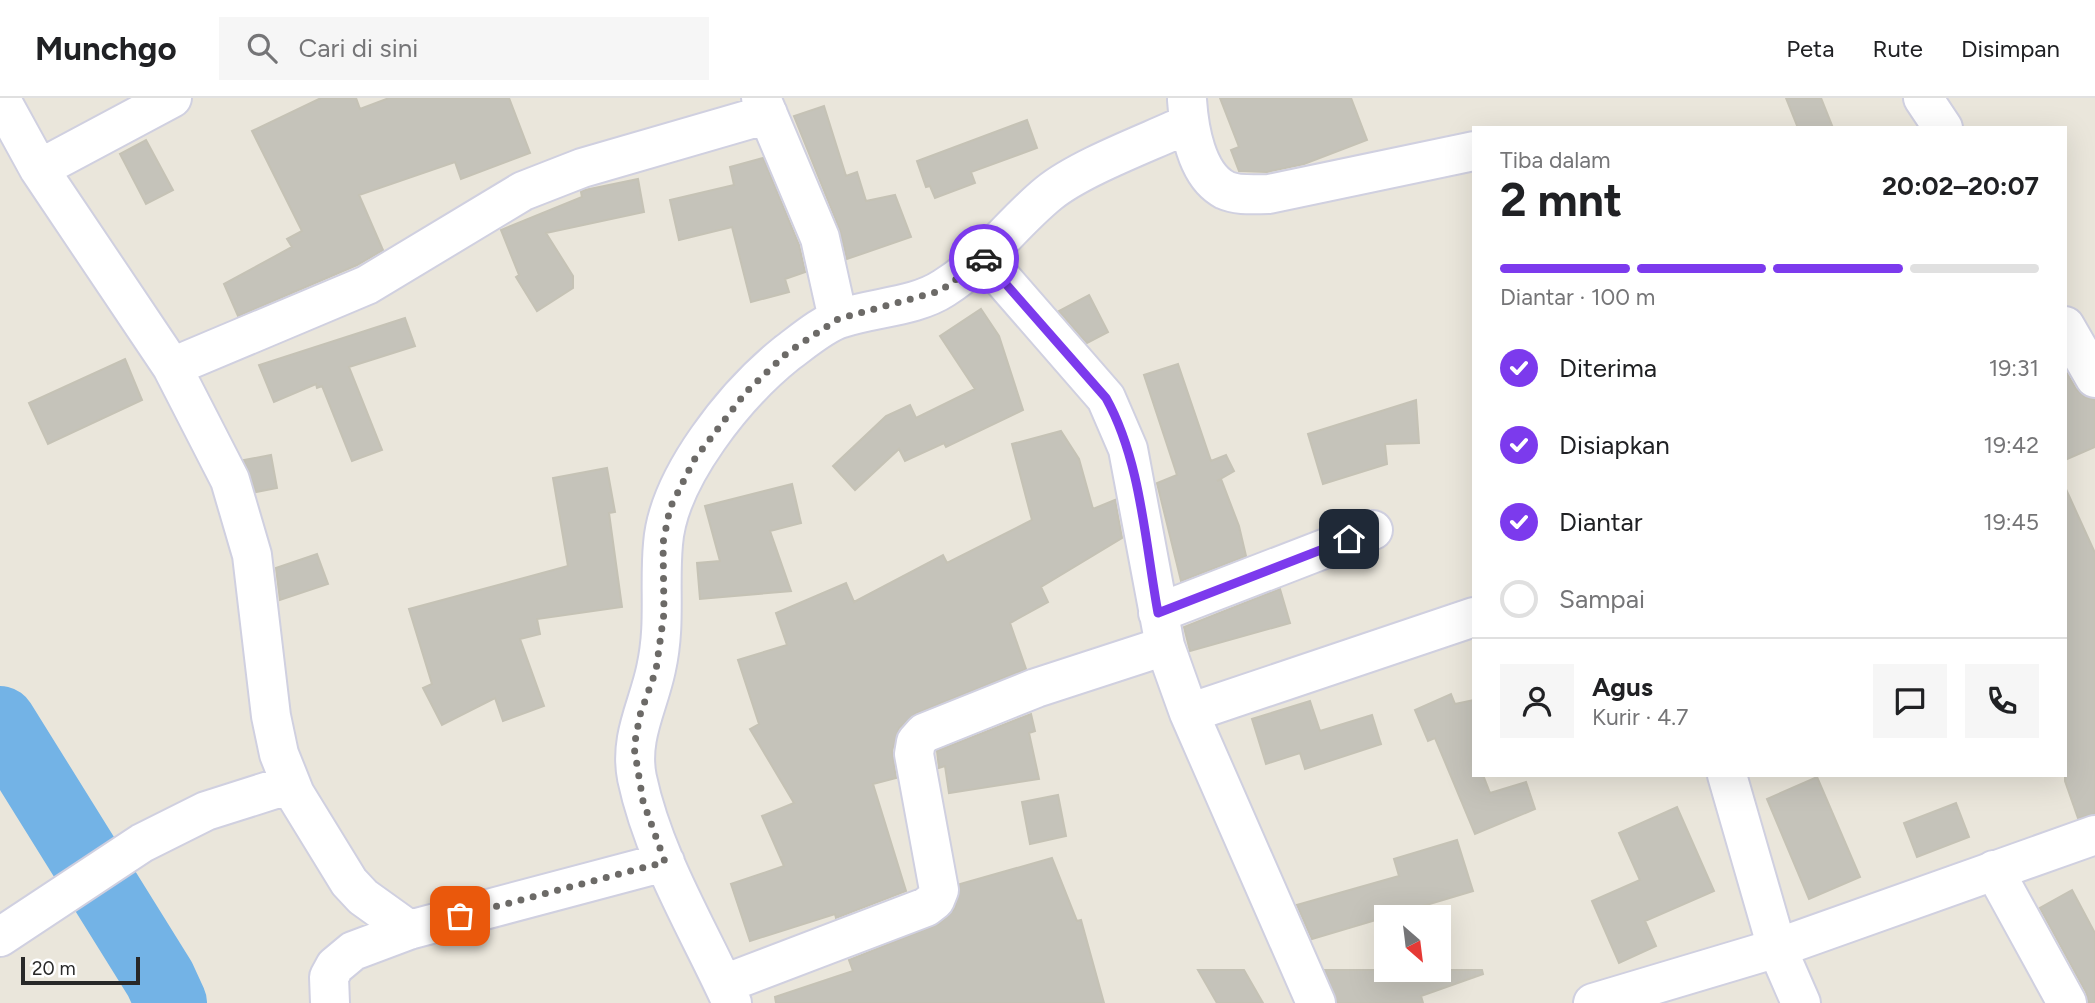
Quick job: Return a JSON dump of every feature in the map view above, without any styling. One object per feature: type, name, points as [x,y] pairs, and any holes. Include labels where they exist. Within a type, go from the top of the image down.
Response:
[{"type":"street","points":[[0,98],[39,169],[172,367],[230,480],[242,518],[260,600],[271,716],[279,754],[291,784],[349,882],[363,897],[409,930]]},
{"type":"street","points":[[39,169],[172,98]]},
{"type":"street","points":[[1923,98],[1941,126]]},
{"type":"street","points":[[172,367],[367,285],[523,191],[582,168],[765,106],[821,238],[838,319]]},
{"type":"street","points":[[1373,530],[1036,688],[924,733],[916,742],[914,754],[939,890],[935,900],[926,907],[728,994],[665,862],[643,801],[634,747],[640,715],[656,670],[664,613],[663,543],[670,508],[694,460],[746,392],[787,353],[838,319],[940,291],[985,259],[1052,190],[1187,111],[1210,178],[1224,190],[1242,194],[1269,194],[1472,151]]},
{"type":"street","points":[[985,259],[1106,398],[1118,419],[1128,449],[1161,629],[1189,713],[1316,1003]]},
{"type":"street","points":[[2067,329],[2095,378]]},
{"type":"street","points":[[1189,713],[1472,618]]},
{"type":"street","points":[[1728,777],[1777,948],[1801,1003]]},
{"type":"street","points":[[0,937],[76,884],[142,843],[206,811],[291,784]]},
{"type":"street","points":[[1593,1003],[1777,948],[2095,835]]},
{"type":"street","points":[[330,1003],[329,977],[345,955],[409,930],[665,862]]},
{"type":"street","points":[[1994,870],[2067,1003]]},
{"type":"building","points":[[321,98],[356,98],[360,109],[389,98],[509,98],[530,153],[461,179],[455,162],[359,195],[383,250],[357,265],[238,316],[224,284],[292,247],[287,239],[302,231],[252,131]]},
{"type":"building","points":[[1220,98],[1351,98],[1367,140],[1304,164],[1267,172],[1239,171],[1231,150],[1239,147]]},
{"type":"building","points":[[1786,98],[1821,98],[1832,126],[1797,126]]},
{"type":"building","points":[[824,106],[846,176],[857,172],[866,201],[895,195],[911,237],[847,259],[840,230],[794,116]]},
{"type":"building","points":[[1027,120],[1037,148],[971,172],[975,183],[935,198],[930,186],[926,187],[917,161]]},
{"type":"building","points":[[146,140],[173,190],[146,204],[120,154]]},
{"type":"building","points":[[763,158],[799,245],[805,272],[785,279],[789,292],[751,302],[732,227],[679,240],[670,200],[734,185],[730,167]]},
{"type":"building","points":[[638,179],[644,212],[546,233],[573,276],[573,288],[537,311],[516,277],[519,275],[501,230],[582,197],[581,192],[585,190]]},
{"type":"building","points":[[1089,295],[1108,332],[1087,343],[1059,311]]},
{"type":"building","points":[[981,309],[999,336],[1023,410],[946,447],[944,443],[905,461],[899,449],[855,490],[833,466],[886,416],[910,405],[916,418],[975,389],[940,336]]},
{"type":"building","points":[[405,318],[415,346],[349,367],[382,450],[352,461],[322,386],[317,388],[316,384],[274,402],[259,365]]},
{"type":"building","points":[[125,359],[142,400],[48,444],[29,403]]},
{"type":"building","points":[[1178,364],[1211,461],[1226,455],[1234,471],[1217,481],[1221,479],[1239,526],[1246,556],[1181,581],[1157,483],[1177,475],[1144,375]]},
{"type":"building","points":[[2067,373],[2076,389],[2085,397],[2095,400],[2095,447],[2067,459]]},
{"type":"building","points":[[1416,400],[1419,443],[1385,444],[1387,464],[1323,484],[1308,434]]},
{"type":"building","points":[[1061,431],[1079,459],[1093,509],[1115,500],[1122,538],[1041,587],[1048,602],[1010,623],[1026,669],[916,713],[899,728],[892,751],[896,778],[873,784],[906,891],[836,918],[835,914],[750,941],[731,884],[784,866],[762,816],[794,803],[750,729],[759,724],[738,660],[787,645],[776,613],[846,583],[854,602],[943,555],[947,563],[1032,520],[1012,444]]},
{"type":"building","points":[[271,455],[277,488],[256,492],[244,460]]},
{"type":"building","points":[[607,468],[615,512],[609,513],[622,607],[537,619],[540,634],[520,639],[544,706],[503,721],[495,698],[442,725],[423,688],[432,684],[409,609],[568,566],[553,478]]},
{"type":"building","points":[[792,484],[801,523],[770,531],[791,591],[700,599],[697,563],[720,561],[705,506]]},
{"type":"building","points":[[2067,491],[2095,553],[2095,814],[2078,818],[2065,781]]},
{"type":"building","points":[[317,554],[328,584],[280,600],[276,568]]},
{"type":"building","points":[[1280,589],[1290,623],[1190,651],[1184,627]]},
{"type":"building","points":[[1451,694],[1455,704],[1472,700],[1472,777],[1484,777],[1490,793],[1526,782],[1535,809],[1475,834],[1435,738],[1428,741],[1415,710]]},
{"type":"building","points":[[1310,701],[1320,731],[1372,715],[1381,744],[1305,769],[1300,753],[1266,764],[1252,719]]},
{"type":"building","points":[[1031,714],[1035,731],[1029,733],[1039,779],[949,793],[945,766],[939,768],[937,751]]},
{"type":"building","points":[[1817,777],[1860,877],[1809,899],[1767,799]]},
{"type":"building","points":[[1058,795],[1066,836],[1030,844],[1022,802]]},
{"type":"building","points":[[1956,803],[1969,837],[1917,857],[1904,823]]},
{"type":"building","points":[[1677,807],[1714,891],[1645,921],[1656,946],[1619,963],[1592,901],[1640,880],[1619,833]]},
{"type":"building","points":[[1457,840],[1473,891],[1426,905],[1374,905],[1374,921],[1312,939],[1297,905],[1399,876],[1394,859]]},
{"type":"building","points":[[1052,858],[1077,921],[1081,920],[1104,1003],[776,1003],[775,997],[853,971],[849,960],[939,924],[955,908],[960,884]]},
{"type":"building","points":[[2072,890],[2095,933],[2095,1003],[2089,1003],[2086,992],[2040,908]]},
{"type":"building","points":[[1198,970],[1244,970],[1263,1003],[1217,1003]]},
{"type":"building","points":[[1325,970],[1374,970],[1374,982],[1451,982],[1451,970],[1482,970],[1483,974],[1421,996],[1423,1003],[1337,1003]]},
{"type":"waterway","points":[[0,722],[160,979],[171,1003]]},
{"type":"way so far","points":[[460,916],[665,862],[643,801],[636,775],[634,747],[640,715],[656,670],[664,613],[663,543],[670,508],[694,460],[746,392],[787,353],[838,319],[922,299],[940,291],[984,259]]},
{"type":"route","points":[[984,259],[1106,398],[1118,419],[1128,449],[1158,613],[1349,539]]}]
